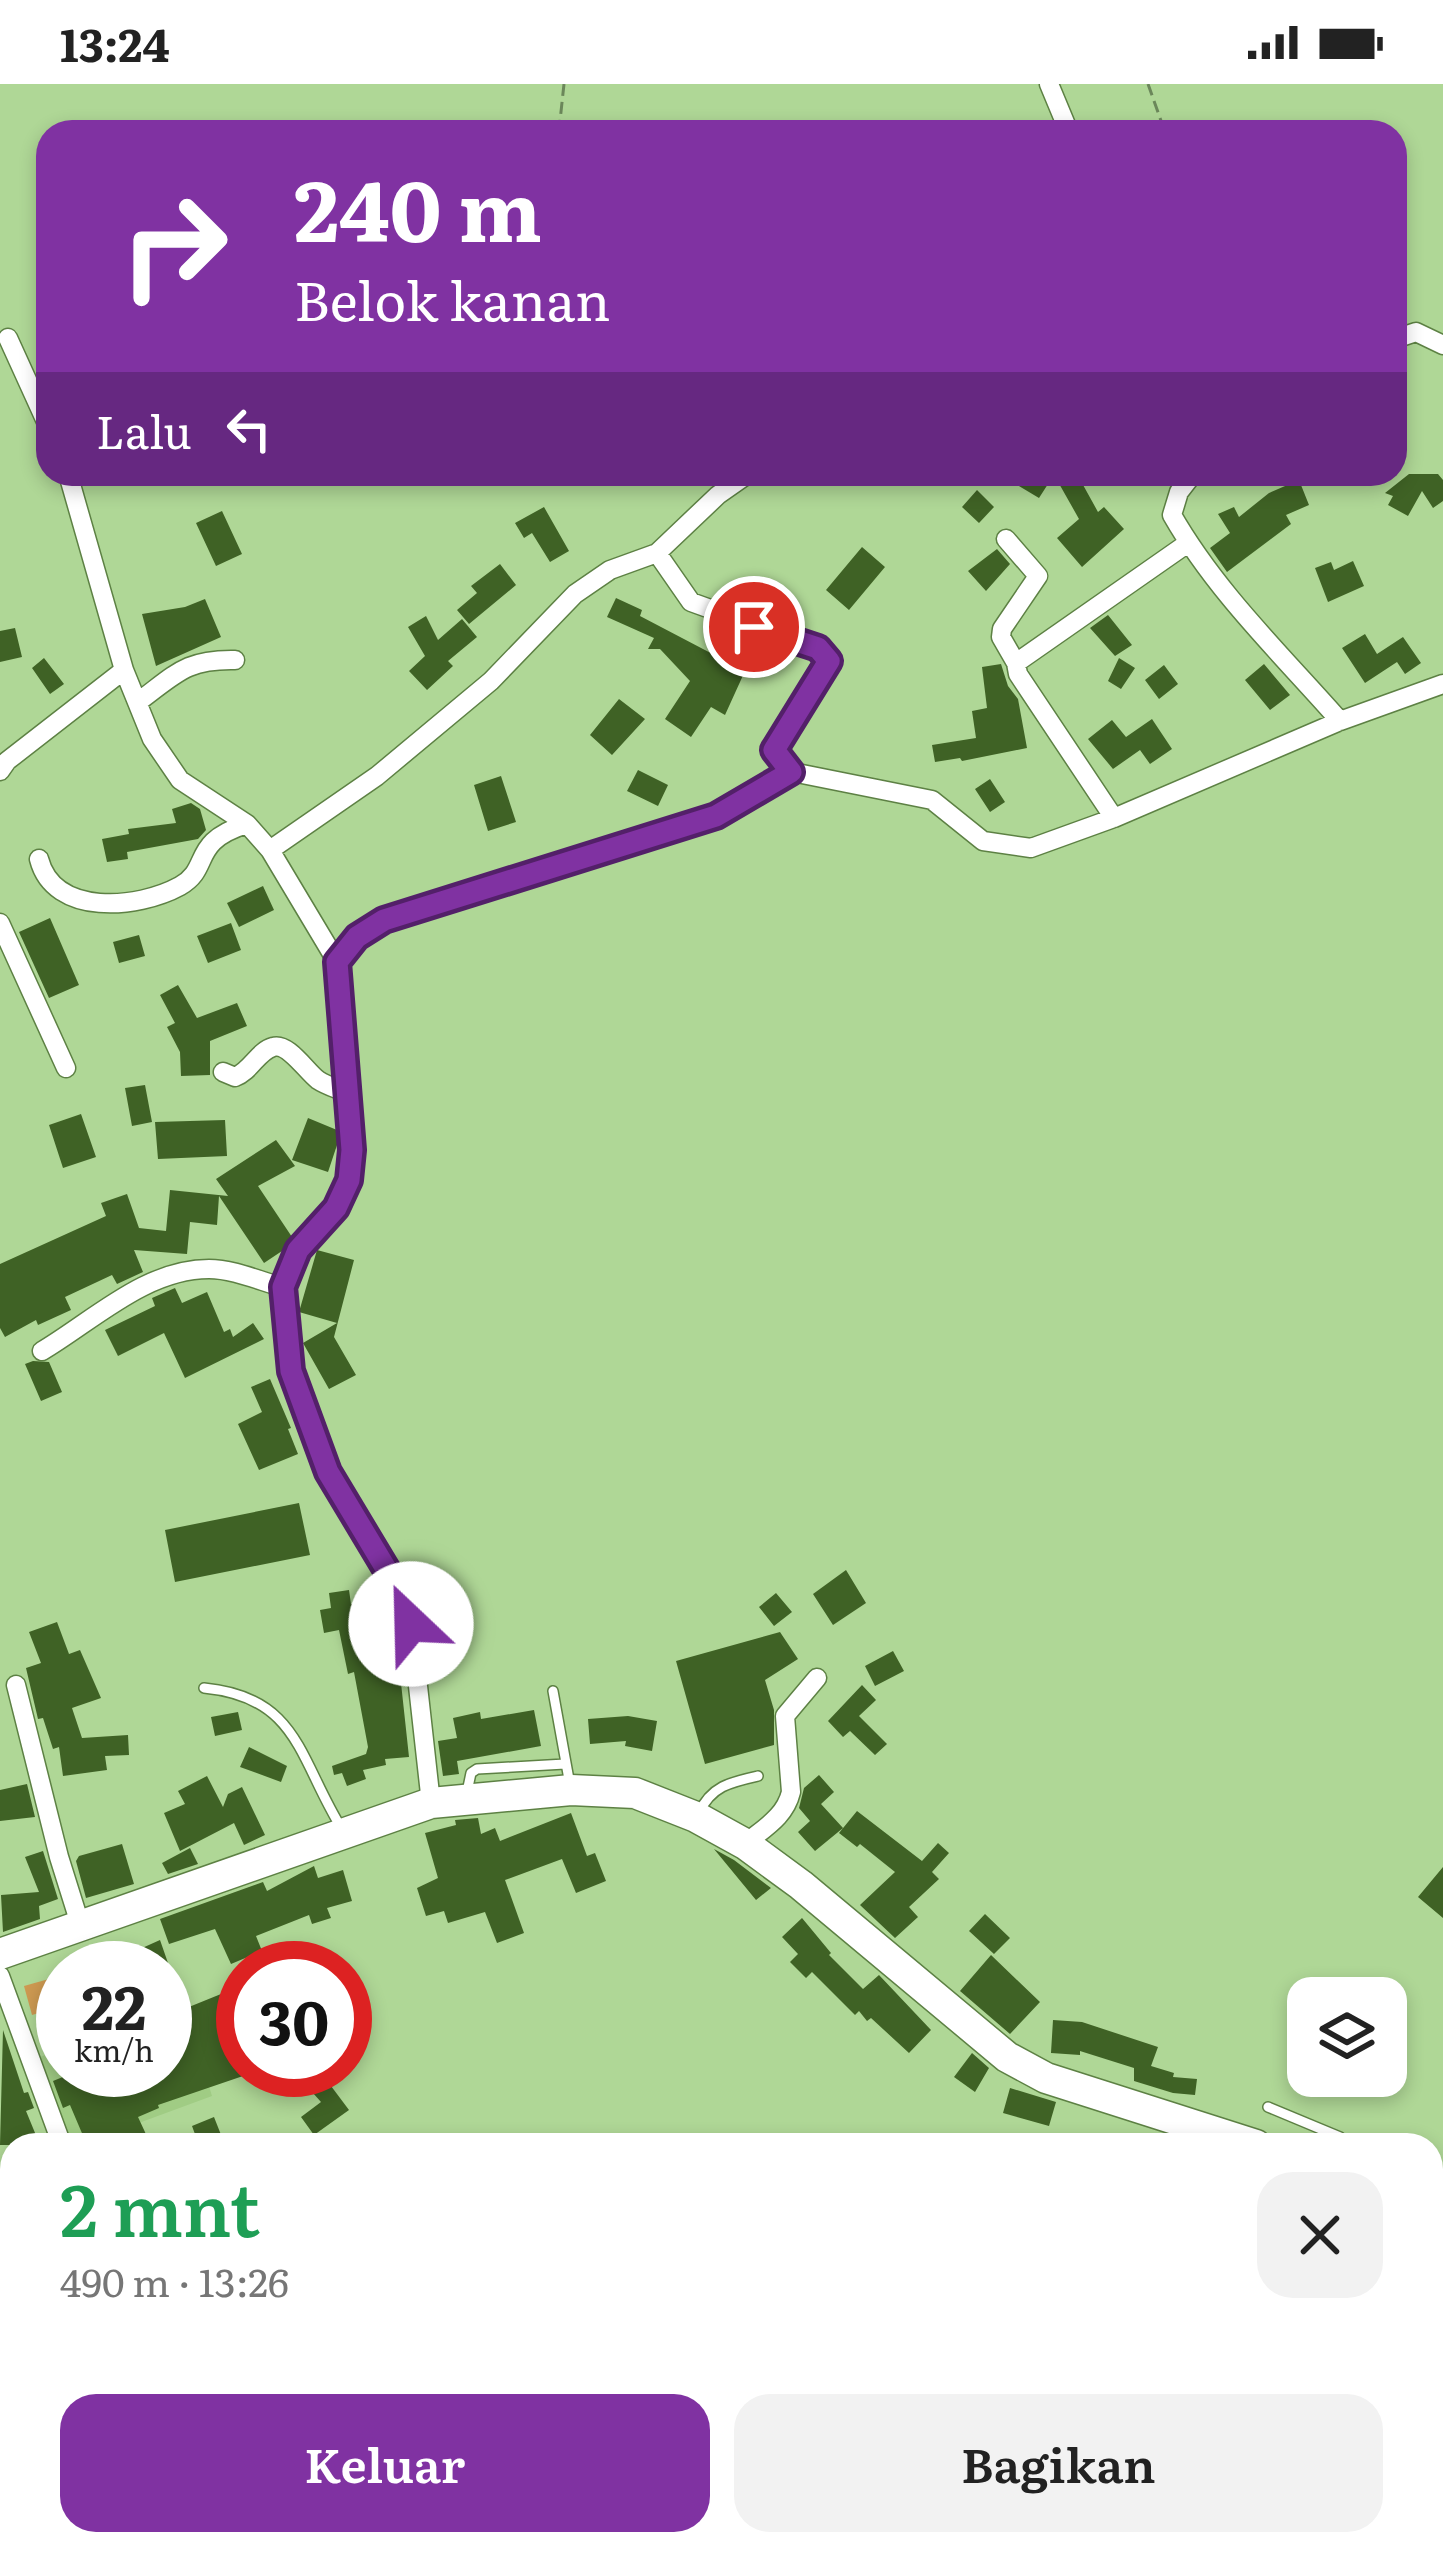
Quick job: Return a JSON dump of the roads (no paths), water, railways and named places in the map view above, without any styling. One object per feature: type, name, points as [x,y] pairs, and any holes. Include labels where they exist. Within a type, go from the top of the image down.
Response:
[{"type":"main road","points":[[0,1954],[431,1803],[568,1777],[635,1793],[696,1817],[745,1844],[1007,2056],[1046,2078],[1218,2133]]},
{"type":"street","points":[[1049,84],[1064,120]]},
{"type":"street","points":[[4,331],[36,400]]},
{"type":"street","points":[[1407,335],[1416,332],[1443,345]]},
{"type":"street","points":[[71,486],[124,670],[152,739],[180,780],[247,824],[270,850],[337,962],[352,1150],[349,1180],[336,1208],[298,1250],[283,1287],[291,1371],[328,1472],[394,1582],[411,1624],[431,1803]]},
{"type":"street","points":[[717,486],[718,495]]},
{"type":"street","points":[[270,850],[377,776],[491,681],[575,594],[610,570],[657,553],[731,486]]},
{"type":"street","points":[[1184,486],[1172,515],[1188,543],[1340,721]]},
{"type":"street","points":[[1006,539],[1038,576],[1000,637],[1018,674],[1114,818]]},
{"type":"street","points":[[1016,663],[1188,543]]},
{"type":"street","points":[[657,553],[691,602],[818,648],[827,656],[829,666],[774,750],[791,772],[932,800],[972,835],[994,844],[1031,848],[1114,818],[1340,721],[1443,684]]},
{"type":"street","points":[[139,702],[188,666],[205,660],[235,660]]},
{"type":"street","points":[[0,771],[124,670]]},
{"type":"street","points":[[337,962],[357,937],[384,920],[716,816],[791,772]]},
{"type":"street","points":[[39,859],[45,876],[65,894],[92,902],[142,900],[178,887],[189,879],[214,837],[247,824]]},
{"type":"street","points":[[0,923],[66,1068]]},
{"type":"street","points":[[223,1072],[235,1077],[246,1073],[269,1048],[278,1046],[288,1050],[304,1070],[345,1092]]},
{"type":"street","points":[[43,1351],[116,1301],[186,1271],[214,1269],[283,1287]]},
{"type":"street","points":[[745,1844],[782,1814],[788,1803],[784,1716],[817,1678]]},
{"type":"street","points":[[16,1685],[58,1857],[80,1924]]},
{"type":"street","points":[[0,1976],[58,2133]]},
{"type":"lane","points":[[204,1688],[237,1691],[283,1721],[344,1834]]},
{"type":"lane","points":[[553,1691],[568,1777]]},
{"type":"lane","points":[[696,1817],[706,1798],[722,1785],[758,1776]]},
{"type":"lane","points":[[1268,2108],[1328,2133]]}]
